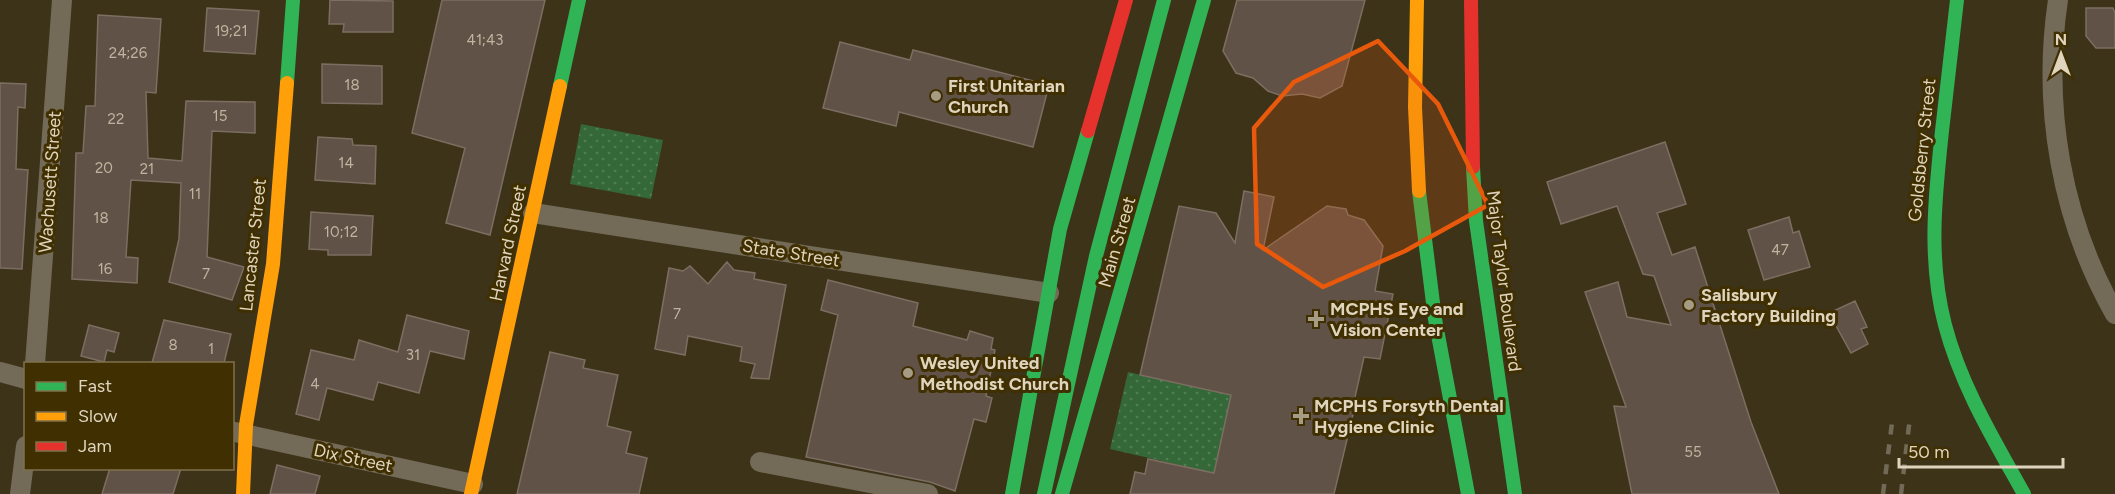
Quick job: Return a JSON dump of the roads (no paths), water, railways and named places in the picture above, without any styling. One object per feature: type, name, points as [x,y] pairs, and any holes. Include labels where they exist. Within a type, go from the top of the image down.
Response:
[{"type":"main road","name":"Lancaster Street","points":[[243,494],[239,433],[273,264],[293,0]]},
{"type":"main road","name":"Harvard Street","points":[[472,489],[579,0]]},
{"type":"main road","points":[[1012,494],[1060,229],[1126,0]]},
{"type":"main road","points":[[1044,494],[1096,256],[1164,0]]},
{"type":"main road","name":"Main Street","points":[[1062,494],[1204,0]]},
{"type":"main road","points":[[1417,0],[1415,119],[1419,196],[1444,374],[1468,494]]},
{"type":"main road","name":"Major Taylor Boulevard","points":[[1472,0],[1470,101],[1474,196],[1483,277],[1515,494]]},
{"type":"main road","name":"Goldsberry Street","points":[[1958,0],[1933,212],[1932,263],[1938,305],[1960,374],[2024,494]]},
{"type":"street","name":"Wachusett Street","points":[[35,362],[62,0]]},
{"type":"street","points":[[2058,0],[2054,27],[2052,88],[2060,162],[2081,238],[2115,314]]},
{"type":"street","name":"State Street","points":[[533,213],[1049,293]]},
{"type":"street","points":[[0,372],[24,378]]},
{"type":"street","name":"Dix Street","points":[[239,433],[472,489]]},
{"type":"street","points":[[20,494],[24,462]]},
{"type":"street","points":[[760,462],[928,494]]},
{"type":"railway","points":[[1883,494],[1893,415]]},
{"type":"railway","points":[[1901,494],[1910,417]]},
{"type":"place","name":"First Unitarian Church","points":[[936,96]]},
{"type":"place","name":"Salisbury Factory Building","points":[[1689,305]]},
{"type":"place","name":"MCPHS Eye and Vision Center","points":[[1316,319]]},
{"type":"place","name":"Wesley United Methodist Church","points":[[908,373]]},
{"type":"place","name":"MCPHS Forsyth Dental Hygiene Clinic","points":[[1301,416]]}]
